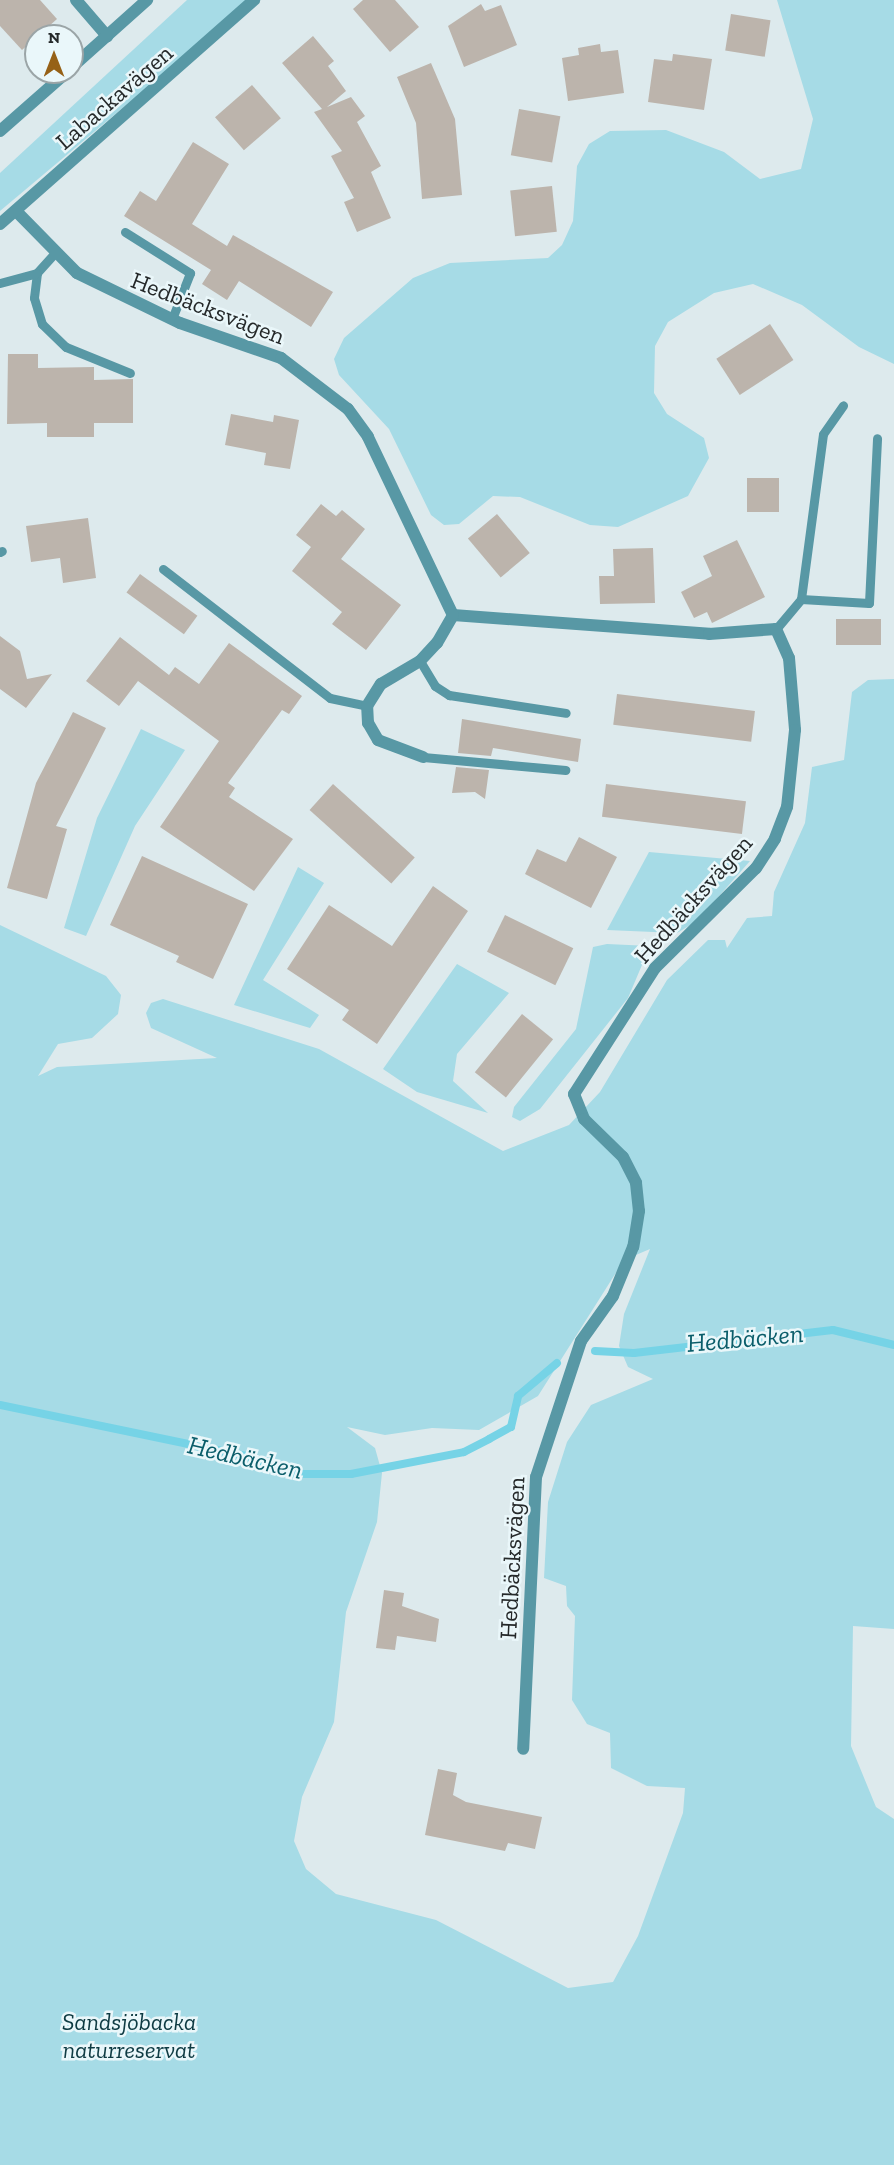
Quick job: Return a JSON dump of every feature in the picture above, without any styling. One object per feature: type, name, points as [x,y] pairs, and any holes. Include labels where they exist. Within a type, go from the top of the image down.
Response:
[{"type":"street","points":[[76,0],[107,36]]},
{"type":"street","points":[[84,56],[147,0]]},
{"type":"street","name":"Labackavägen","points":[[0,224],[254,0]]},
{"type":"street","points":[[0,131],[53,84]]},
{"type":"street","name":"Hedbäcksvägen","points":[[16,211],[53,255],[110,292],[172,319],[281,358],[348,409],[368,437],[453,615]]},
{"type":"street","points":[[423,758],[378,740],[368,723],[367,706],[381,684],[420,662],[445,634],[453,615],[709,634],[776,628]]},
{"type":"street","name":"Hedbäcksvägen","points":[[523,1749],[536,1477],[580,1341],[613,1296],[633,1247],[639,1211],[636,1183],[623,1157],[584,1119],[574,1094],[655,968],[756,868],[775,839],[787,807],[795,730],[793,673],[776,628]]},
{"type":"lane","points":[[125,232],[190,273],[172,319]]},
{"type":"lane","points":[[0,283],[37,273],[53,255]]},
{"type":"lane","points":[[37,273],[34,298],[52,339],[130,373]]},
{"type":"lane","points":[[776,628],[801,599],[823,434],[843,405]]},
{"type":"lane","points":[[801,599],[869,603],[877,438]]},
{"type":"lane","points":[[163,570],[330,698],[367,706]]},
{"type":"lane","points":[[420,662],[435,686],[449,695],[566,713]]},
{"type":"lane","points":[[423,758],[565,770]]},
{"type":"green space","points":[[187,0],[251,0],[0,211],[0,173]]},
{"type":"green space","points":[[777,0],[894,0],[894,364],[859,347],[802,305],[753,284],[714,293],[668,322],[655,346],[654,393],[667,414],[704,438],[709,458],[688,496],[618,527],[590,525],[520,497],[493,496],[459,524],[444,525],[431,515],[389,429],[339,375],[334,359],[344,338],[413,278],[450,263],[548,258],[562,245],[573,221],[577,166],[589,144],[610,131],[666,130],[724,152],[760,179],[801,169],[813,119]]},
{"type":"green space","name":"Sandsjöbacka naturreservat","points":[[894,679],[894,1629],[853,1626],[851,1746],[876,1807],[894,1819],[894,2165],[0,2165],[0,925],[106,976],[121,995],[118,1014],[92,1038],[58,1044],[38,1076],[57,1067],[217,1058],[151,1028],[146,1013],[151,1003],[163,999],[319,1049],[503,1151],[569,1125],[600,1092],[667,980],[708,940],[725,940],[727,948],[747,918],[772,916],[774,892],[805,823],[812,767],[844,760],[852,692],[868,680]],"holes":[[[650,1249],[624,1314],[619,1346],[628,1367],[653,1379],[591,1405],[567,1442],[548,1502],[544,1578],[566,1586],[567,1606],[575,1616],[572,1700],[587,1724],[610,1733],[611,1768],[647,1786],[685,1788],[683,1813],[638,1936],[613,1982],[568,1988],[436,1920],[336,1894],[306,1869],[294,1841],[302,1797],[334,1722],[346,1612],[377,1522],[382,1473],[375,1448],[347,1427],[385,1435],[432,1428],[479,1430],[538,1396],[624,1260]]]},
{"type":"green space","points":[[141,729],[185,750],[135,826],[86,936],[64,928],[97,818]]},
{"type":"green space","points":[[649,852],[750,861],[697,921],[677,933],[607,930]]},
{"type":"green space","points":[[298,867],[324,883],[263,980],[319,1015],[310,1028],[234,1005]]},
{"type":"green space","points":[[607,944],[650,946],[628,998],[540,1109],[520,1121],[512,1117],[514,1107],[576,1029],[593,947]]},
{"type":"green space","points":[[457,964],[509,993],[457,1054],[453,1081],[488,1113],[417,1092],[383,1069]]},
{"type":"building","points":[[0,0],[40,0],[57,19],[51,24],[24,24],[24,48],[22,50],[0,26]]},
{"type":"building","points":[[363,0],[395,0],[419,27],[390,52],[353,9]]},
{"type":"building","points":[[481,4],[485,11],[501,5],[517,45],[464,67],[448,26]]},
{"type":"building","points":[[731,14],[771,20],[765,57],[725,51]]},
{"type":"building","points":[[313,36],[334,61],[328,66],[346,91],[327,107],[351,97],[365,116],[357,122],[381,166],[371,172],[391,218],[357,232],[344,202],[354,198],[331,156],[342,151],[314,112],[322,109],[282,63]]},
{"type":"building","points":[[600,44],[601,52],[618,50],[624,93],[568,101],[562,58],[579,55],[578,48]]},
{"type":"building","points":[[673,54],[712,59],[704,110],[648,102],[654,59],[672,61]]},
{"type":"building","points":[[431,63],[455,119],[462,195],[422,199],[416,123],[397,77]]},
{"type":"building","points":[[252,85],[281,118],[244,150],[215,117]]},
{"type":"building","points":[[519,109],[560,116],[552,163],[511,155]]},
{"type":"building","points":[[193,142],[229,164],[192,224],[227,246],[233,235],[333,292],[311,327],[239,281],[227,300],[202,284],[211,270],[124,216],[140,191],[156,201]]},
{"type":"building","points":[[552,186],[557,232],[515,236],[510,190]]},
{"type":"building","points":[[770,324],[793,360],[740,395],[716,359]]},
{"type":"building","points":[[8,354],[38,354],[38,368],[94,367],[94,380],[133,379],[133,423],[94,423],[94,437],[47,437],[47,423],[7,424]]},
{"type":"building","points":[[231,414],[273,422],[274,415],[299,420],[290,469],[264,465],[266,453],[225,445]]},
{"type":"building","points":[[747,478],[779,478],[779,512],[747,512]]},
{"type":"building","points":[[321,504],[336,516],[342,510],[365,529],[341,559],[401,605],[366,650],[332,624],[342,612],[292,571],[311,547],[296,535]]},
{"type":"building","points":[[497,514],[530,553],[501,577],[468,538]]},
{"type":"building","points":[[88,518],[96,578],[63,583],[60,558],[31,562],[26,526]]},
{"type":"building","points":[[737,540],[765,597],[712,623],[707,612],[694,618],[681,592],[712,576],[703,556]]},
{"type":"building","points":[[653,548],[655,603],[600,604],[599,576],[614,576],[613,549]]},
{"type":"building","points":[[140,574],[197,616],[184,634],[126,593]]},
{"type":"building","points":[[836,619],[881,619],[881,645],[836,645]]},
{"type":"building","points":[[0,636],[20,651],[27,679],[52,674],[26,708],[0,689]]},
{"type":"building","points":[[120,637],[169,675],[175,667],[199,684],[229,643],[302,696],[289,714],[282,710],[228,783],[235,788],[229,797],[293,839],[254,891],[160,827],[219,741],[138,681],[119,706],[86,681]]},
{"type":"building","points":[[617,694],[755,711],[751,742],[613,725]]},
{"type":"building","points":[[73,712],[106,728],[56,826],[67,829],[47,899],[7,888],[36,783]]},
{"type":"building","points":[[462,719],[581,739],[578,762],[493,748],[491,756],[458,753]]},
{"type":"building","points":[[456,767],[489,770],[485,799],[475,792],[452,793]]},
{"type":"building","points":[[333,784],[415,858],[391,884],[310,810]]},
{"type":"building","points":[[606,784],[746,801],[742,834],[602,817]]},
{"type":"building","points":[[579,837],[617,857],[591,908],[525,874],[537,849],[566,862]]},
{"type":"building","points":[[142,856],[248,904],[213,979],[176,962],[179,956],[110,925]]},
{"type":"building","points":[[433,886],[468,911],[377,1044],[342,1020],[349,1010],[287,969],[329,905],[392,946]]},
{"type":"building","points":[[505,915],[573,948],[555,985],[487,952]]},
{"type":"building","points":[[522,1014],[553,1039],[506,1097],[475,1072]]},
{"type":"building","points":[[384,1590],[404,1593],[402,1606],[439,1619],[436,1642],[397,1636],[395,1650],[376,1648]]},
{"type":"building","points":[[438,1769],[457,1773],[453,1795],[466,1802],[542,1817],[535,1849],[508,1843],[505,1851],[425,1835]]},
{"type":"waterway","name":"Hedbäcken","points":[[595,1351],[634,1353],[833,1330],[894,1345]]},
{"type":"waterway","name":"Hedbäcken","points":[[0,1405],[250,1457],[294,1474],[351,1474],[464,1452],[489,1439],[511,1427],[518,1396],[557,1363]]}]
